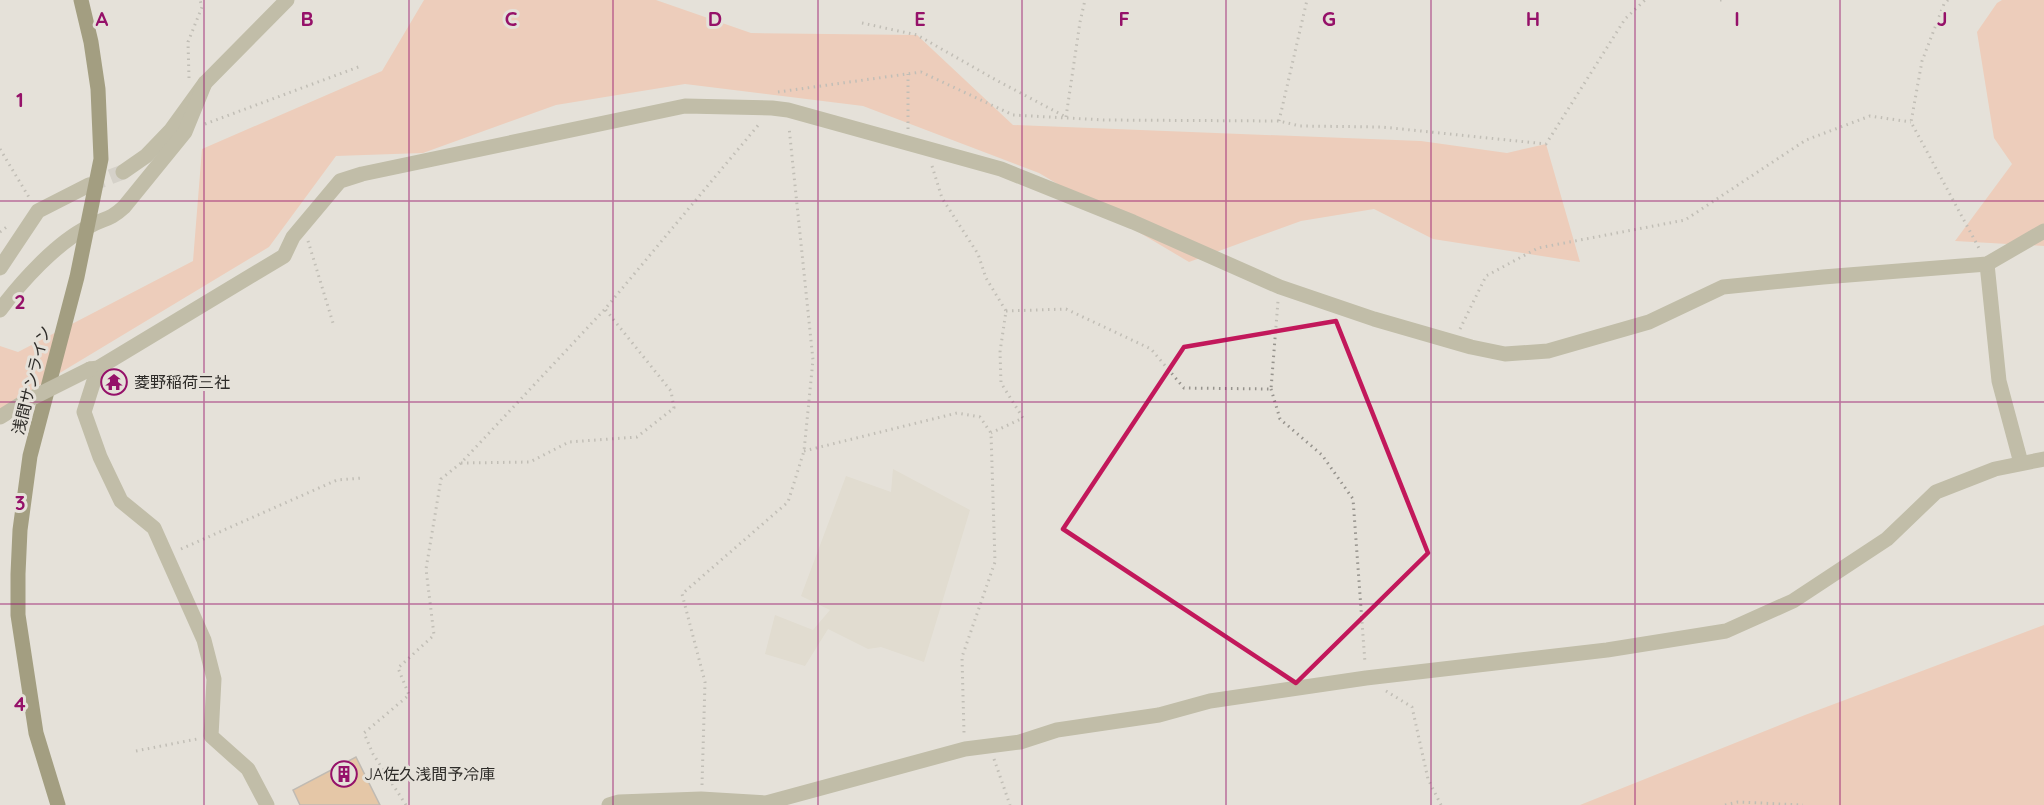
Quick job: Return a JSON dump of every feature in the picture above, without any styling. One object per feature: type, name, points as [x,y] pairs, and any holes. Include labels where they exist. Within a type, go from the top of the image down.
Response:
[{"type":"main road","name":"浅間サンライン","points":[[58,805],[36,733],[18,615],[20,530],[30,456],[77,277],[101,159],[98,89],[91,42],[81,0]]},
{"type":"street","points":[[123,172],[146,156],[159,143],[205,83],[287,0]]},
{"type":"street","points":[[0,310],[34,271],[61,245],[88,226],[114,217],[124,207],[185,132],[205,83]]},
{"type":"street","points":[[0,417],[26,401],[94,368],[284,256],[293,237],[340,181],[362,174],[685,106],[776,104],[1001,169],[1133,222],[1280,287],[1374,319],[1471,347],[1505,354],[1548,351],[1649,322],[1723,287],[1823,276],[1987,264],[2044,231]]},
{"type":"street","points":[[0,268],[38,211],[89,184]]},
{"type":"street","points":[[1987,264],[1999,381],[2021,463]]},
{"type":"street","points":[[94,368],[84,412],[100,457],[121,501],[154,528],[204,640],[214,679],[210,736],[248,769],[267,805]]},
{"type":"street","points":[[609,805],[619,802],[701,799],[765,803],[965,749],[1020,742],[1057,730],[1159,715],[1210,701],[1366,678],[1607,650],[1726,631],[1793,601],[1887,539],[1936,492],[1995,469],[2044,459]]},
{"type":"path","points":[[190,104],[188,42],[202,7],[200,0]]},
{"type":"path","points":[[1066,117],[1085,0]]},
{"type":"path","points":[[1279,121],[1306,0]]},
{"type":"path","points":[[406,805],[373,754],[364,733],[409,695],[398,669],[434,635],[426,569],[441,479],[461,463],[605,309],[776,104],[921,72],[1013,115],[1104,120],[1279,121],[1300,126],[1382,127],[1546,144],[1625,19],[1645,0]]},
{"type":"path","points":[[1948,0],[1944,4],[1922,61],[1911,122],[1987,264]]},
{"type":"path","points":[[861,23],[917,35],[1066,117]]},
{"type":"path","points":[[185,132],[361,66]]},
{"type":"path","points":[[908,74],[908,144]]},
{"type":"path","points":[[701,799],[705,682],[682,594],[788,502],[804,451],[813,360],[776,104]]},
{"type":"path","points":[[1454,341],[1486,276],[1538,248],[1685,220],[1806,140],[1870,116],[1911,122]]},
{"type":"path","points":[[0,149],[38,211]]},
{"type":"path","points":[[927,149],[942,198],[978,254],[986,278],[1006,311],[1000,352],[1001,383],[1023,418],[991,433]]},
{"type":"path","points":[[293,237],[308,241],[333,323]]},
{"type":"path","points":[[1280,287],[1271,389],[1280,419],[1322,455],[1353,499],[1366,678],[1412,707],[1428,778],[1442,805]]},
{"type":"path","points":[[461,463],[530,462],[569,442],[637,437],[674,408],[671,391],[605,309]]},
{"type":"path","points":[[1006,311],[1066,309],[1151,349],[1184,388],[1271,389]]},
{"type":"path","points":[[804,451],[957,413],[980,417],[991,433],[995,562],[962,657],[965,749]]},
{"type":"path","points":[[166,556],[337,480],[362,478]]},
{"type":"path","points":[[136,751],[210,736]]},
{"type":"path","points":[[989,746],[1010,805]]},
{"type":"path","points":[[1725,805],[1737,802],[1803,805]]},
{"type":"highlighted area","points":[[1336,321],[1428,553],[1296,683],[1063,529],[1184,347]]},
{"type":"shaded area","points":[[424,0],[656,0],[751,33],[917,35],[1013,125],[1421,141],[1507,153],[1546,144],[1580,262],[1433,239],[1374,209],[1301,221],[1189,262],[1039,173],[863,106],[685,84],[556,105],[423,153],[336,156],[269,247],[0,409],[0,346],[18,352],[193,261],[202,149],[382,71]]},
{"type":"shaded area","points":[[2002,0],[2044,0],[2044,246],[1955,241],[2012,164],[1994,138],[1977,32],[1997,3]]},
{"type":"shaded area","points":[[893,469],[970,510],[924,662],[881,647],[868,649],[828,629],[805,666],[765,654],[775,615],[813,630],[830,610],[801,596],[846,476],[891,492]]},
{"type":"shaded area","points":[[2044,625],[2044,805],[1580,805],[1805,715]]},
{"type":"building","name":"JA佐久浅間予冷庫","points":[[356,757],[380,805],[300,805],[293,790]]},
{"type":"tunnel","points":[[89,185],[123,172]]},
{"type":"place","name":"菱野稲荷三社","points":[[114,382]]},
{"type":"place","name":"JA佐久浅間予冷庫","points":[[344,774]]}]
